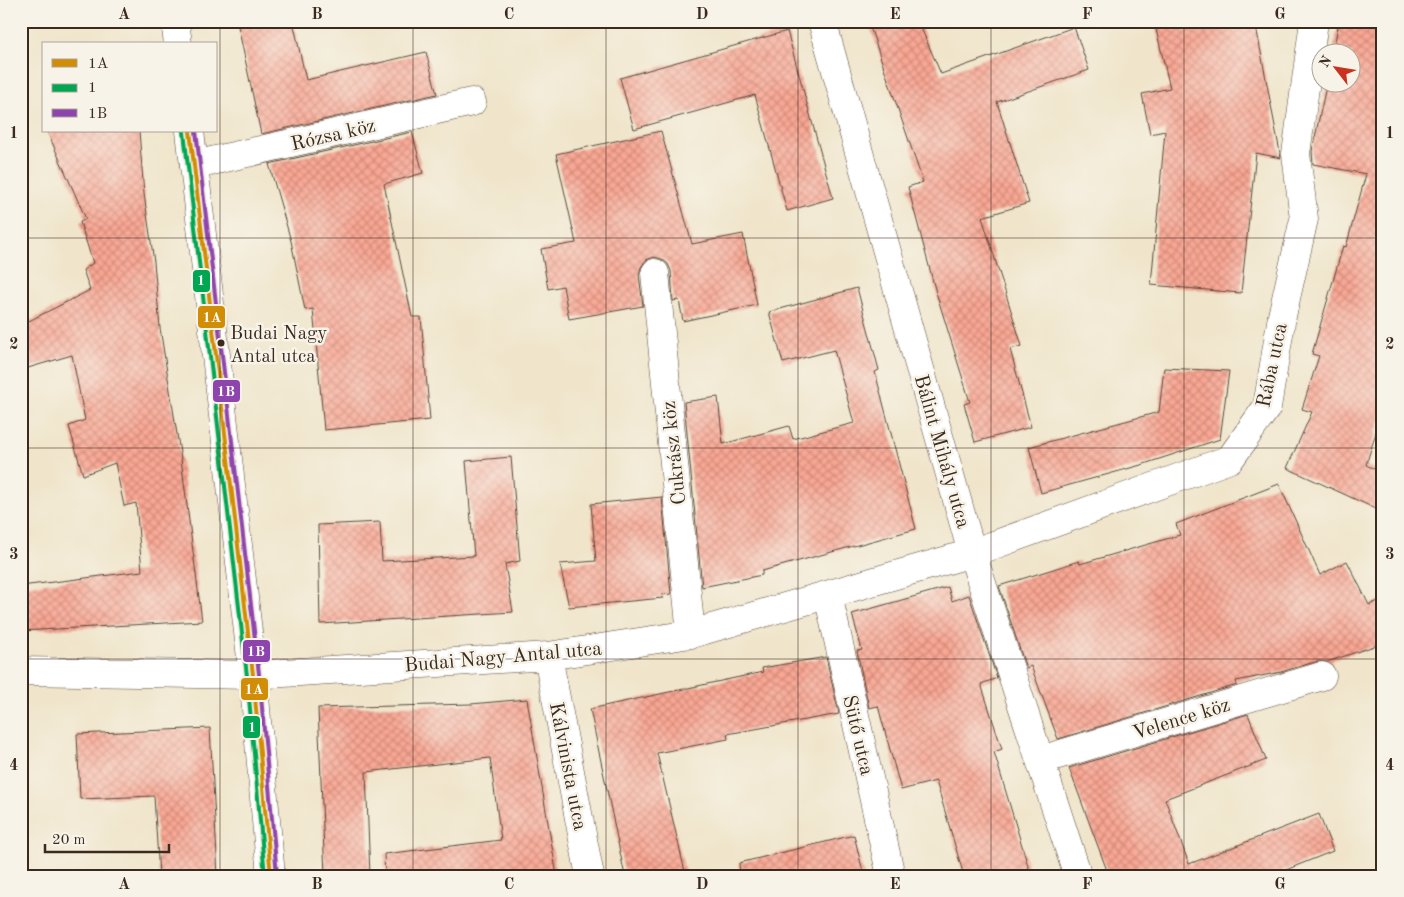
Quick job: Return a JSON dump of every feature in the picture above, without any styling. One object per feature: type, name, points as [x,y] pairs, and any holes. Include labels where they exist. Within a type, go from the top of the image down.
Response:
[{"type":"street","points":[[175,21],[178,42]]},
{"type":"street","name":"Bálint Mihály utca","points":[[822,21],[972,553],[1078,876]]},
{"type":"street","name":"Rába utca","points":[[972,553],[1230,459],[1267,407],[1282,316],[1304,219],[1296,154],[1314,21]]},
{"type":"street","name":"Rózsa köz","points":[[194,165],[472,102]]},
{"type":"street","points":[[190,132],[252,675],[271,876]]},
{"type":"street","name":"Cukrász köz","points":[[655,272],[691,634]]},
{"type":"street","name":"Budai Nagy Antal utca","points":[[21,671],[252,675],[548,656],[691,634],[972,553]]},
{"type":"street","name":"Sütő utca","points":[[828,595],[891,876]]},
{"type":"street","name":"Kálvinista utca","points":[[548,656],[590,876]]},
{"type":"street","name":"Velence köz","points":[[1041,760],[1322,676]]},
{"type":"building","points":[[237,21],[293,21],[306,80],[426,52],[437,94],[261,134]]},
{"type":"building","points":[[868,21],[918,21],[941,74],[1074,27],[1089,70],[997,102],[1029,203],[982,217],[1022,346],[1010,349],[1031,427],[975,442],[964,404],[970,402],[935,289],[908,187],[923,182]]},
{"type":"building","points":[[1154,21],[1255,21],[1281,158],[1256,153],[1241,293],[1151,285],[1165,131],[1150,134],[1142,94],[1170,88]]},
{"type":"building","points":[[1339,21],[1383,21],[1383,410],[1366,465],[1383,473],[1383,512],[1287,468],[1312,412],[1302,409],[1319,356],[1312,354],[1343,246],[1346,247],[1366,174],[1313,164],[1312,151],[1325,92],[1362,92],[1362,42],[1335,42]]},
{"type":"building","points":[[787,31],[833,198],[787,211],[755,95],[634,129],[620,78]]},
{"type":"building","points":[[661,131],[692,244],[743,234],[757,305],[683,321],[679,300],[673,301],[671,271],[668,264],[662,259],[654,257],[646,260],[641,267],[639,275],[643,306],[569,319],[563,286],[548,289],[541,249],[576,243],[556,154]]},
{"type":"building","points":[[47,132],[139,132],[144,194],[154,262],[160,328],[181,459],[202,621],[21,631],[21,586],[142,571],[136,503],[124,506],[115,463],[83,475],[69,426],[85,420],[72,355],[21,370],[21,325],[90,290],[83,270],[93,263],[80,222],[86,219]]},
{"type":"building","points":[[412,132],[423,173],[384,184],[412,317],[421,317],[430,420],[324,430],[313,309],[305,310],[291,241],[269,164]]},
{"type":"building","points":[[857,288],[879,370],[875,372],[916,529],[762,571],[762,575],[702,587],[684,402],[718,397],[723,444],[789,426],[793,439],[854,423],[834,350],[783,363],[769,312]]},
{"type":"building","points":[[1164,368],[1229,371],[1220,439],[1141,465],[1041,493],[1029,447],[1159,412]]},
{"type":"building","points":[[511,457],[520,561],[505,564],[513,612],[320,624],[318,525],[380,522],[382,561],[474,556],[466,461]]},
{"type":"building","points":[[1279,484],[1320,575],[1347,561],[1369,605],[1383,599],[1383,643],[1327,662],[1318,661],[1281,672],[1236,681],[1237,685],[1058,739],[1031,666],[1026,668],[999,586],[1079,561],[1080,564],[1180,535],[1176,524]]},
{"type":"building","points":[[662,497],[671,594],[662,595],[663,598],[569,607],[560,564],[596,561],[591,504]]},
{"type":"building","points":[[948,587],[952,601],[969,595],[997,678],[981,684],[1002,749],[994,752],[1031,876],[964,876],[936,781],[901,790],[878,706],[869,708],[857,651],[862,650],[852,614]]},
{"type":"building","points":[[826,657],[839,714],[727,734],[728,739],[657,753],[686,876],[625,876],[590,709],[763,672],[762,668]]},
{"type":"building","points":[[527,699],[557,876],[385,876],[384,854],[501,840],[490,758],[366,772],[370,876],[325,876],[318,708],[471,704]]},
{"type":"building","points":[[1248,714],[1266,760],[1165,799],[1189,864],[1319,814],[1333,851],[1271,876],[1109,876],[1069,768]]},
{"type":"building","points":[[210,728],[218,876],[159,876],[154,796],[80,799],[77,734]]},
{"type":"building","points":[[854,835],[864,876],[740,876],[739,863]]},
{"type":"transit line","name":"1","points":[[184,132],[247,676],[265,876]]},
{"type":"transit line","name":"1A","points":[[190,132],[253,675],[271,876]]},
{"type":"transit line","name":"1B","points":[[196,132],[259,674],[277,875]]},
{"type":"place","name":"Budai Nagy Antal utca","points":[[221,343]]}]
